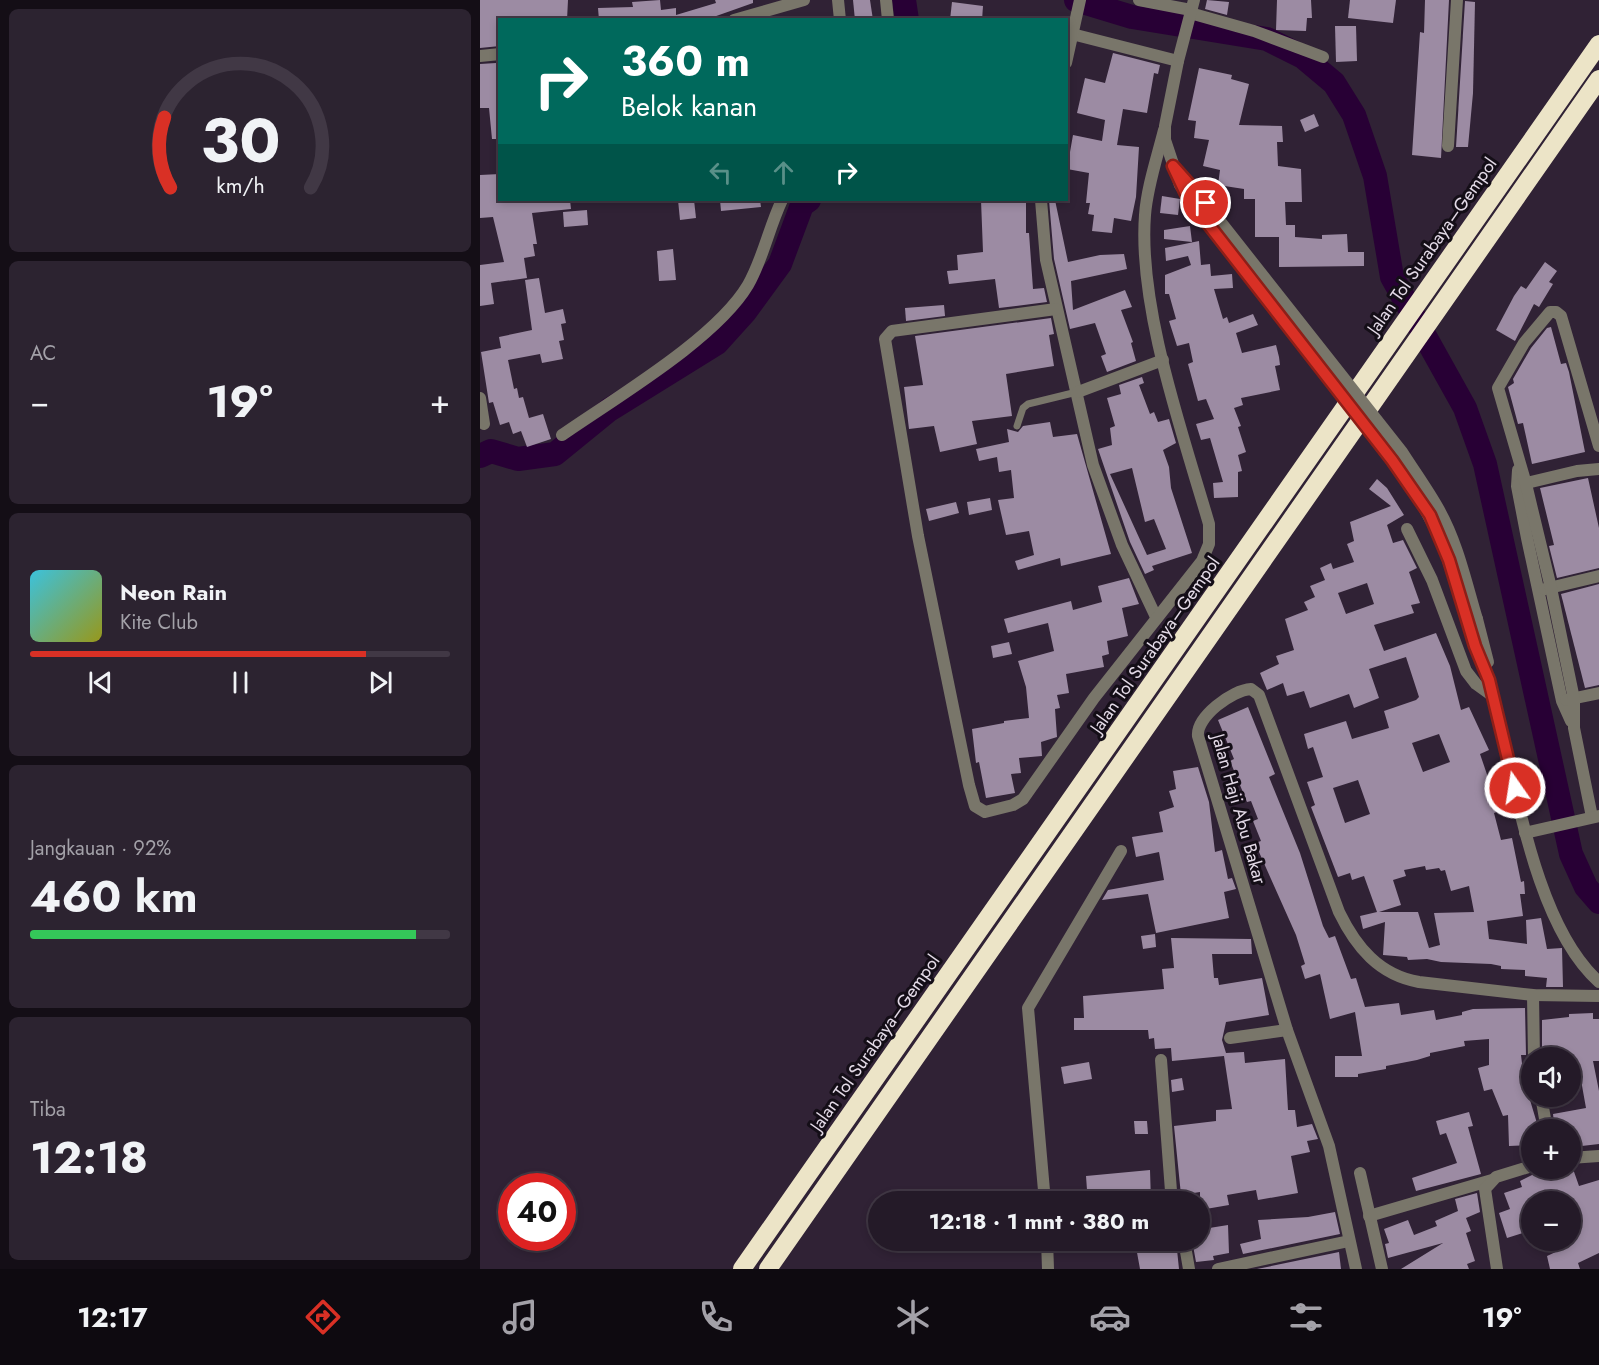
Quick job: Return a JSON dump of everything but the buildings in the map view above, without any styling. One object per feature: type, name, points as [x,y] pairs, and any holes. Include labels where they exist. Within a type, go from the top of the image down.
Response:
[{"type":"highway","name":"Jalan Tol Surabaya–Gempol","points":[[742,1269],[1418,306],[1599,44]]},
{"type":"highway","points":[[768,1269],[1599,79]]},
{"type":"street","points":[[740,18],[784,2],[804,0]]},
{"type":"street","points":[[838,0],[840,18]]},
{"type":"street","points":[[886,0],[888,18]]},
{"type":"street","points":[[1068,54],[1080,0]]},
{"type":"street","points":[[1139,0],[1191,11],[1254,31],[1323,57]]},
{"type":"street","points":[[1448,146],[1456,0]]},
{"type":"street","points":[[1056,309],[892,331],[885,339],[920,548],[969,785],[976,808],[985,812],[1013,805],[1023,799],[1062,741],[1156,617],[1202,561],[1210,538],[1209,524],[1163,360],[1150,290],[1144,231],[1147,200],[1191,11]]},
{"type":"street","points":[[1073,30],[1179,60]]},
{"type":"street","points":[[480,56],[498,54]]},
{"type":"street","points":[[1165,126],[1167,149],[1180,185],[1215,224],[1415,491],[1441,539],[1472,620],[1550,904],[1567,941],[1599,982]]},
{"type":"street","points":[[562,435],[695,341],[738,301],[754,272],[782,201]]},
{"type":"street","points":[[1041,201],[1046,260],[1056,309],[1082,390],[1100,486],[1122,545],[1156,617]]},
{"type":"street","points":[[1531,832],[1570,821],[1596,817],[1574,728],[1521,485],[1519,464],[1498,386],[1524,343],[1545,316],[1553,311],[1561,316],[1599,446]]},
{"type":"street","points":[[1082,390],[1163,360]]},
{"type":"street","points":[[480,398],[484,424]]},
{"type":"street","points":[[1521,485],[1577,471],[1599,469]]},
{"type":"street","points":[[1407,529],[1432,580],[1466,671],[1476,684],[1494,697]]},
{"type":"street","points":[[1545,589],[1599,576]]},
{"type":"street","name":"Jalan Haji Abu Bakar","points":[[1356,1269],[1339,1181],[1329,1146],[1287,1030],[1197,736],[1198,727],[1226,700],[1248,689],[1256,692],[1263,704],[1339,912],[1347,928],[1378,966],[1402,979],[1533,995],[1599,996]]},
{"type":"street","points":[[1568,700],[1599,693]]},
{"type":"street","points":[[1044,1191],[1029,1004],[1121,851]]},
{"type":"street","points":[[1533,995],[1534,1047]]},
{"type":"street","points":[[1230,1038],[1287,1030]]},
{"type":"street","points":[[1161,1059],[1171,1191]]},
{"type":"street","points":[[1581,1157],[1599,1155]]},
{"type":"street","points":[[1369,1216],[1521,1170]]},
{"type":"street","points":[[1360,1173],[1382,1269]]},
{"type":"street","points":[[1492,1180],[1485,1189],[1497,1269]]},
{"type":"street","points":[[1218,1269],[1349,1241]]},
{"type":"street","points":[[1047,1251],[1048,1269]]},
{"type":"street","points":[[1186,1251],[1189,1269]]},
{"type":"lane","points":[[1017,426],[1023,408],[1028,404],[1082,390]]},
{"type":"waterway","points":[[904,0],[907,18]]},
{"type":"waterway","points":[[1076,0],[1132,17],[1267,39],[1303,57],[1334,83],[1354,115],[1375,176],[1392,277],[1465,408],[1485,464],[1571,854],[1586,887],[1599,902]]},
{"type":"waterway","points":[[480,456],[491,451],[518,459],[555,454],[609,410],[717,343],[745,312],[780,264],[802,205],[808,201]]},
{"type":"route","points":[[1206,203],[1185,176],[1173,166],[1188,198],[1299,344],[1392,460],[1430,515],[1449,560],[1475,646],[1489,680],[1515,788]]}]
